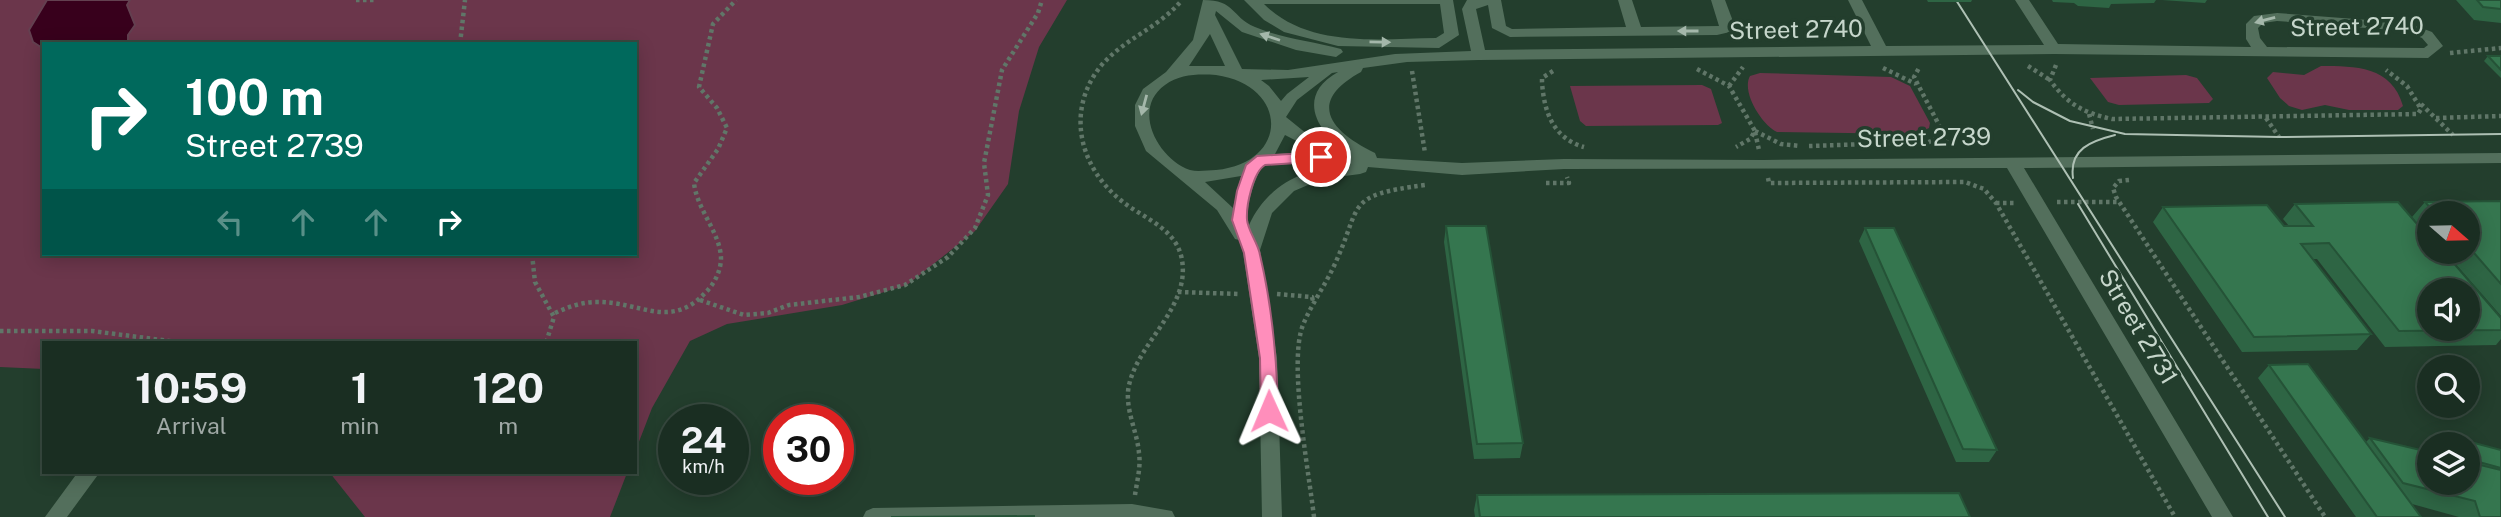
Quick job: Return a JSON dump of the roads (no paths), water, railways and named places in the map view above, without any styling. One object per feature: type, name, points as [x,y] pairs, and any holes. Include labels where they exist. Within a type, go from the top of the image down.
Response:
[{"type":"street","points":[[1211,0],[1209,16],[1194,54],[1149,91],[1141,110],[1143,131],[1149,146],[1223,206],[1252,253]]},
{"type":"street","points":[[1211,0],[1247,30],[1266,37],[1301,47],[1384,60]]},
{"type":"street","points":[[1251,0],[1446,0],[1452,35],[1439,43],[1328,40],[1275,23],[1251,0]]},
{"type":"street","points":[[1479,55],[1469,9],[1472,3],[1491,0],[1499,29],[1503,32],[1635,32],[1725,29],[1727,24],[1718,0]]},
{"type":"street","points":[[1625,0],[1635,32]]},
{"type":"street","points":[[1855,0],[1881,51]]},
{"type":"street","points":[[2022,0],[2057,56]]},
{"type":"street","points":[[1209,16],[1240,74]]},
{"type":"street","name":"Street 2740","points":[[1240,74],[1290,75],[1410,57],[1479,55],[1881,51],[2057,56],[2263,51],[2428,53],[2436,46],[2434,40],[2408,27],[2277,17],[2259,19],[2251,27],[2253,39],[2263,51]]},
{"type":"street","points":[[1384,60],[1339,78],[1325,93],[1319,111],[1326,128],[1342,144],[1396,166]]},
{"type":"street","points":[[1170,74],[1203,68],[1240,74],[1267,90],[1274,99],[1280,119],[1276,145],[1258,162],[1244,191],[1239,220],[1252,253],[1268,358],[1272,517]]},
{"type":"street","name":"Street 2740","points":[[1280,119],[1292,97],[1331,69]]},
{"type":"street","name":"Street 2739","points":[[1280,119],[1301,138],[1348,159]]},
{"type":"street","name":"Street 2739","points":[[1258,162],[1348,159],[1396,166],[1427,176],[1564,164],[1763,165],[2501,158]]},
{"type":"street","points":[[1188,176],[1218,176],[1258,162]]},
{"type":"street","name":"Street 2731","points":[[2012,162],[2223,517]]},
{"type":"street","points":[[1252,253],[1255,230],[1265,209],[1282,191],[1305,177],[1396,166]]},
{"type":"street","points":[[55,517],[88,474]]},
{"type":"street","points":[[873,517],[1132,513],[1165,517]]},
{"type":"tram line","points":[[1956,0],[2285,517]]},
{"type":"tram line","points":[[2018,90],[2033,102],[2070,121],[2125,134],[2279,137],[2501,134]]},
{"type":"tram line","points":[[2073,178],[2074,160],[2078,153],[2098,140],[2115,135]]},
{"type":"tram line","points":[[2078,204],[2268,517]]}]
